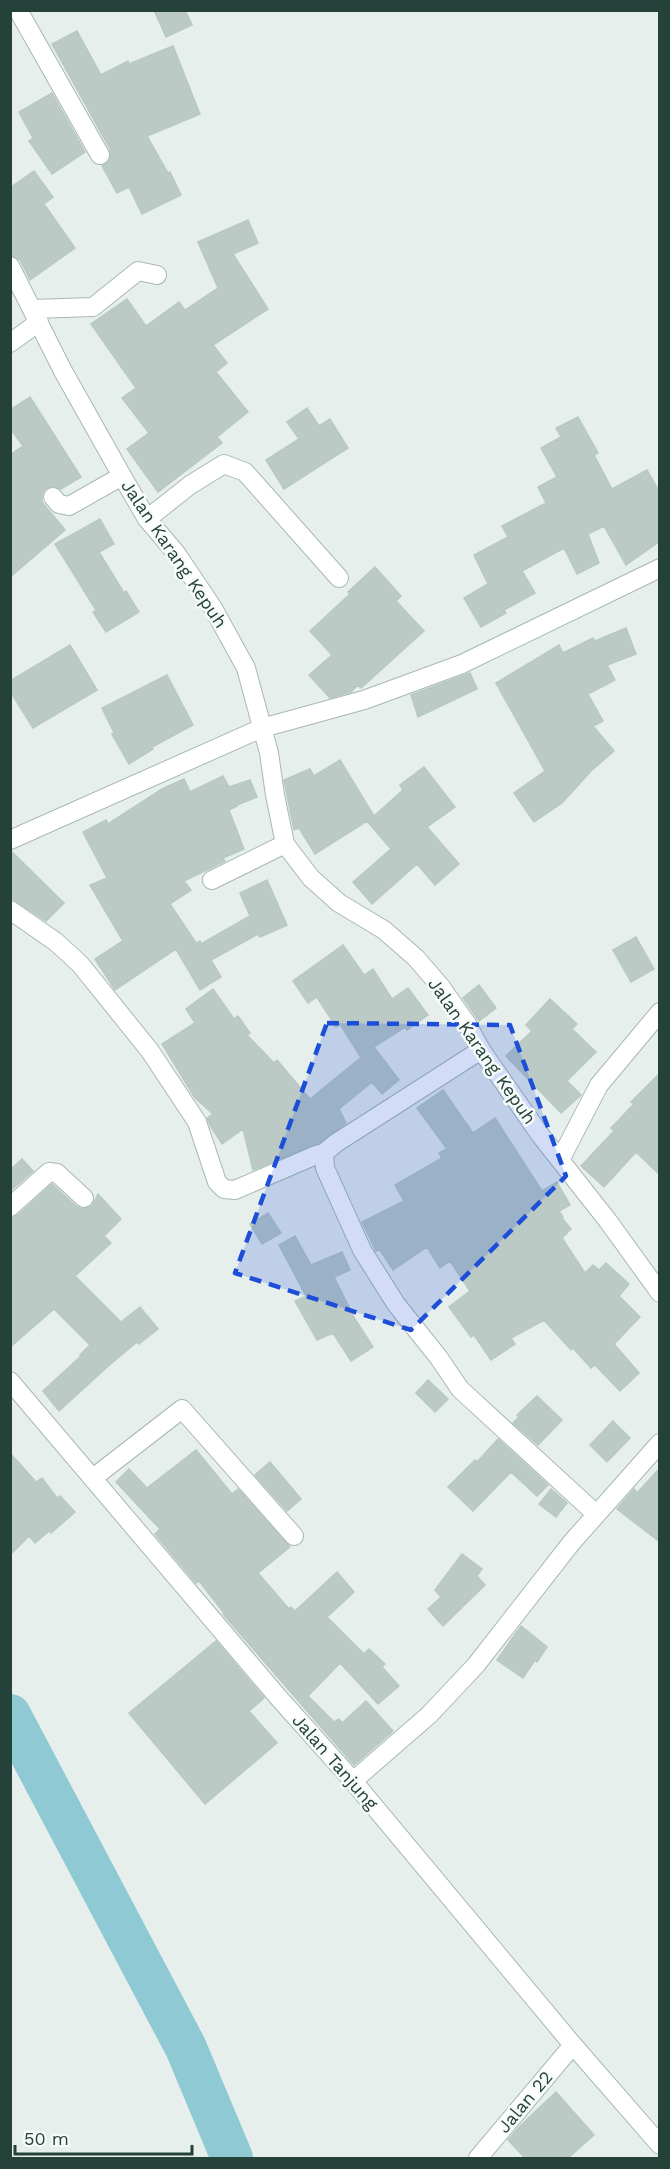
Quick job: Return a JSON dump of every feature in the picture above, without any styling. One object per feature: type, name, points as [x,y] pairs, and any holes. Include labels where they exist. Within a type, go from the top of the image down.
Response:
[{"type":"street","points":[[18,10],[100,155]]},
{"type":"street","name":"Jalan Karang Kepuh","points":[[10,266],[63,371],[147,519],[176,553],[213,608],[246,668],[269,753],[285,844],[311,878],[339,903],[384,930],[416,958],[441,987],[467,1024],[481,1050],[660,1293]]},
{"type":"street","points":[[10,343],[36,315],[93,308],[138,271],[157,275]]},
{"type":"street","points":[[147,519],[190,485],[224,464],[244,472],[339,578]]},
{"type":"street","points":[[53,497],[59,504],[69,506],[122,476]]},
{"type":"street","points":[[10,840],[262,728],[364,700],[462,664],[660,568]]},
{"type":"street","points":[[212,880],[285,844]]},
{"type":"street","points":[[10,910],[56,942],[80,964],[150,1051],[196,1122],[217,1182],[224,1189],[235,1190],[324,1153],[481,1050]]},
{"type":"street","points":[[560,1160],[599,1085],[660,1012]]},
{"type":"street","points":[[324,1153],[325,1167],[363,1250],[396,1304],[460,1389],[504,1432],[596,1514]]},
{"type":"street","points":[[10,1207],[49,1172],[57,1173],[84,1198]]},
{"type":"street","name":"Jalan Tanjung","points":[[10,1381],[278,1697],[353,1781],[573,2045],[660,2145]]},
{"type":"street","points":[[93,1478],[182,1408],[294,1536]]},
{"type":"street","points":[[353,1781],[429,1715],[476,1665],[572,1542],[660,1443]]},
{"type":"street","name":"Jalan 22","points":[[478,2158],[573,2045]]},
{"type":"highlighted area","points":[[327,1023],[510,1025],[566,1176],[411,1330],[235,1273]]},
{"type":"building","points":[[154,10],[185,10],[192,25],[166,37]]},
{"type":"building","points":[[77,31],[101,75],[128,61],[129,64],[173,46],[200,114],[147,136],[168,173],[170,172],[181,195],[142,214],[129,187],[117,193],[102,166],[110,160],[110,149],[52,44]]},
{"type":"building","points":[[52,93],[85,152],[52,174],[29,141],[33,138],[19,112]]},
{"type":"building","points":[[34,171],[53,197],[44,204],[75,248],[30,280],[20,260],[10,255],[10,188]]},
{"type":"building","points":[[248,220],[258,243],[233,254],[268,309],[213,345],[227,363],[216,372],[248,412],[217,437],[222,443],[158,492],[127,449],[149,433],[122,398],[136,388],[91,324],[127,299],[146,326],[179,302],[185,310],[218,288],[198,242]]},
{"type":"building","points":[[30,397],[81,477],[61,489],[52,486],[45,489],[42,502],[65,530],[10,577],[10,455],[23,446],[10,428],[10,410]]},
{"type":"building","points":[[307,408],[319,426],[330,419],[348,448],[284,489],[266,460],[299,439],[287,422]]},
{"type":"building","points":[[578,417],[598,453],[594,455],[612,489],[647,470],[660,493],[660,541],[626,565],[604,526],[588,534],[599,563],[577,574],[564,548],[522,571],[535,593],[504,610],[506,613],[481,627],[464,598],[488,584],[474,555],[508,537],[502,526],[546,503],[538,487],[557,477],[541,448],[561,437],[556,428]]},
{"type":"building","points":[[100,519],[114,544],[99,552],[124,593],[126,591],[139,612],[106,632],[93,612],[96,610],[55,544]]},
{"type":"building","points":[[375,567],[401,596],[396,601],[424,631],[361,688],[358,685],[351,692],[330,698],[309,675],[332,655],[310,631]]},
{"type":"building","points":[[626,628],[636,654],[607,665],[615,680],[588,694],[603,721],[593,726],[614,751],[591,771],[562,803],[534,822],[514,793],[545,771],[496,683],[559,645],[563,653],[593,638],[595,641]]},
{"type":"building","points":[[70,645],[97,690],[33,728],[10,691],[10,681]]},
{"type":"building","points":[[470,673],[477,689],[418,717],[411,695]]},
{"type":"building","points":[[167,675],[193,725],[152,747],[153,749],[129,764],[112,734],[114,733],[102,708]]},
{"type":"building","points":[[340,760],[374,816],[403,790],[400,785],[424,767],[455,807],[427,827],[459,864],[435,885],[417,864],[372,904],[353,882],[391,849],[367,821],[315,854],[299,828],[294,830],[284,780],[310,769],[314,776]]},
{"type":"building","points":[[223,776],[229,787],[250,780],[257,797],[229,810],[244,849],[223,858],[225,861],[184,881],[191,890],[170,904],[196,943],[200,941],[201,944],[250,916],[240,893],[267,880],[287,925],[260,937],[258,934],[211,960],[221,977],[200,990],[176,949],[115,990],[95,959],[123,941],[90,885],[107,878],[83,832],[106,820],[108,824],[162,789],[184,779],[190,792]]},
{"type":"building","points":[[11,851],[64,903],[46,921],[10,897]]},
{"type":"building","points":[[636,937],[654,969],[631,982],[613,950]]},
{"type":"building","points":[[343,945],[364,975],[373,969],[392,999],[408,988],[428,1015],[407,1030],[405,1027],[360,1056],[340,1024],[336,1027],[317,997],[308,1003],[293,981]]},
{"type":"building","points":[[479,985],[496,1008],[479,1021],[463,998]]},
{"type":"building","points":[[213,989],[234,1019],[238,1016],[250,1033],[247,1035],[274,1063],[277,1060],[310,1099],[374,1047],[399,1080],[382,1094],[372,1082],[339,1109],[346,1123],[319,1143],[253,1170],[243,1129],[222,1144],[207,1118],[213,1114],[195,1098],[162,1044],[195,1023],[186,1009]]},
{"type":"building","points":[[550,999],[577,1024],[572,1029],[596,1052],[567,1081],[581,1095],[561,1113],[506,1056],[532,1031],[526,1025]]},
{"type":"building","points":[[660,1073],[660,1175],[636,1152],[604,1187],[581,1166],[614,1131],[611,1128],[634,1104],[631,1102]]},
{"type":"building","points":[[443,1090],[473,1133],[495,1118],[542,1191],[557,1182],[570,1205],[559,1211],[571,1229],[562,1238],[585,1273],[593,1265],[599,1270],[606,1263],[629,1284],[619,1296],[640,1317],[614,1344],[639,1373],[620,1391],[595,1365],[591,1368],[573,1348],[571,1350],[544,1320],[511,1338],[515,1344],[491,1360],[474,1335],[471,1337],[449,1307],[470,1291],[450,1261],[440,1268],[427,1247],[393,1270],[380,1250],[376,1251],[362,1222],[404,1201],[395,1185],[442,1158],[439,1153],[447,1149],[417,1108]]},
{"type":"building","points":[[22,1159],[33,1171],[10,1191],[10,1170]]},
{"type":"building","points":[[52,1184],[82,1209],[92,1206],[98,1194],[121,1219],[104,1236],[111,1243],[75,1276],[121,1322],[140,1307],[158,1329],[139,1344],[137,1342],[59,1411],[43,1391],[90,1345],[54,1309],[10,1347],[10,1218],[18,1215]]},
{"type":"building","points":[[268,1213],[281,1233],[262,1244],[250,1224]]},
{"type":"building","points":[[295,1236],[311,1265],[342,1252],[350,1270],[334,1277],[355,1319],[373,1347],[351,1361],[333,1333],[317,1340],[295,1301],[306,1296],[279,1245]]},
{"type":"building","points":[[428,1380],[448,1399],[435,1412],[416,1393]]},
{"type":"building","points":[[537,1396],[562,1420],[538,1445],[513,1423],[519,1417],[517,1415]]},
{"type":"building","points":[[613,1421],[630,1438],[607,1462],[590,1445]]},
{"type":"building","points":[[498,1439],[548,1485],[537,1496],[511,1472],[473,1511],[448,1487],[475,1460],[477,1462]]},
{"type":"building","points":[[196,1450],[232,1494],[238,1489],[290,1547],[258,1573],[289,1609],[291,1607],[295,1611],[337,1572],[354,1592],[327,1617],[364,1654],[369,1649],[385,1664],[382,1667],[399,1686],[378,1704],[340,1663],[308,1696],[334,1722],[339,1719],[342,1723],[366,1701],[393,1731],[354,1765],[223,1614],[199,1581],[196,1583],[155,1534],[160,1529],[116,1482],[129,1469],[147,1488]]},
{"type":"building","points":[[10,1453],[36,1482],[42,1478],[57,1498],[60,1496],[75,1512],[51,1533],[49,1531],[35,1543],[29,1536],[10,1555]]},
{"type":"building","points":[[270,1462],[301,1499],[287,1511],[255,1475]]},
{"type":"building","points":[[660,1468],[660,1542],[617,1509],[634,1489],[637,1493]]},
{"type":"building","points":[[551,1489],[567,1503],[556,1517],[539,1504]]},
{"type":"building","points":[[462,1554],[482,1569],[477,1576],[485,1585],[443,1626],[428,1609],[441,1597],[435,1590]]},
{"type":"building","points":[[521,1626],[547,1647],[523,1678],[497,1660]]},
{"type":"building","points":[[216,1641],[264,1698],[249,1711],[277,1743],[205,1804],[129,1713]]},
{"type":"building","points":[[556,2092],[594,2135],[568,2158],[525,2158],[508,2140]]},
{"type":"waterway","points":[[10,1715],[186,2048],[232,2158]]}]
